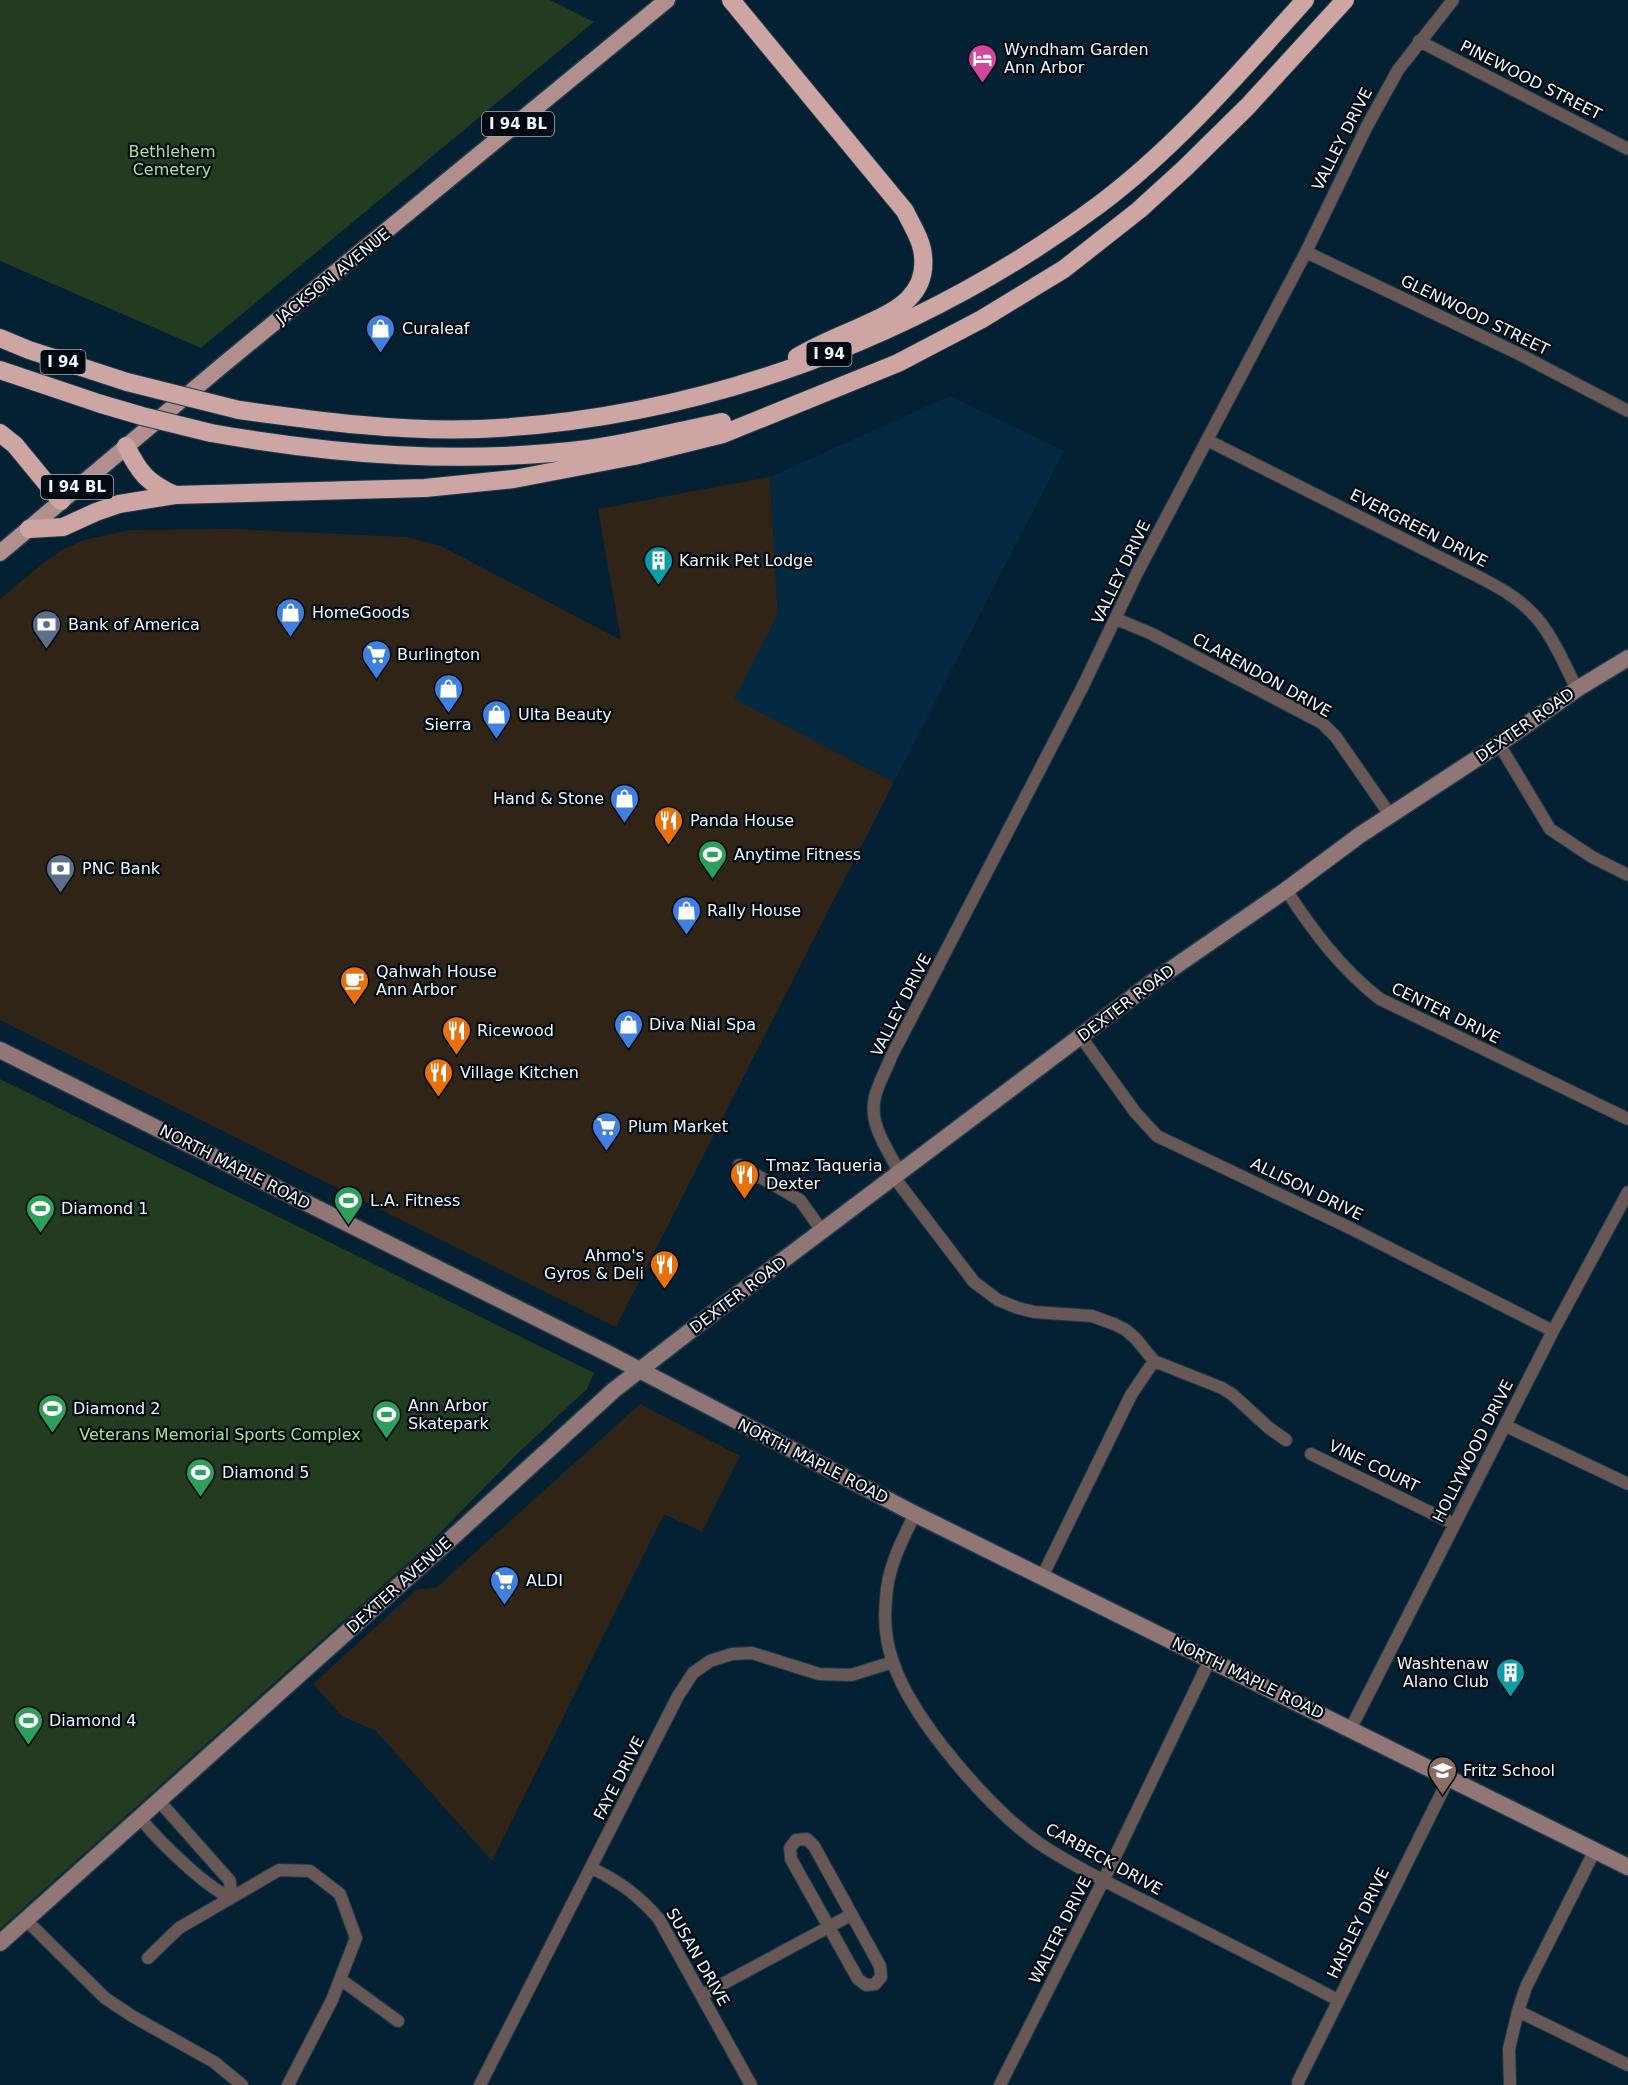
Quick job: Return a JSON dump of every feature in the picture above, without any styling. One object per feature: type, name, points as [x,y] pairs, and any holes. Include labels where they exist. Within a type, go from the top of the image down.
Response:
[{"type":"highway","points":[[731,0],[905,211],[918,236],[923,262],[916,290],[906,303],[890,314],[817,345],[756,380]]},
{"type":"highway","name":"I 94","points":[[0,338],[29,350],[127,382],[239,410],[326,423],[476,429],[541,425],[602,417],[684,400],[756,380],[843,350],[922,313],[980,282],[1054,236],[1101,203],[1157,156],[1226,88],[1305,0]]},
{"type":"highway","name":"I 94","points":[[0,370],[101,404],[211,433],[328,451],[390,456],[519,455],[588,449],[723,421],[833,389],[898,363],[982,319],[1064,269],[1138,210],[1184,169],[1248,106],[1345,0]]},
{"type":"highway","points":[[29,529],[63,526],[119,504],[175,495],[425,488],[514,478],[634,456],[723,434],[833,389]]},
{"type":"highway","points":[[0,433],[15,445],[61,501]]},
{"type":"highway","points":[[126,446],[138,469],[147,480],[175,495]]},
{"type":"main road","name":"JACKSON AVENUE","points":[[0,553],[126,446],[667,0]]},
{"type":"main road","name":"DEXTER ROAD","points":[[640,1370],[1162,975],[1286,890],[1360,835],[1499,744],[1577,689],[1628,658]]},
{"type":"main road","name":"NORTH MAPLE ROAD","points":[[0,1050],[640,1370],[915,1514],[1628,1867]]},
{"type":"main road","name":"DEXTER AVENUE","points":[[0,1943],[453,1537],[570,1429],[640,1370]]},
{"type":"street","name":"VALLEY DRIVE","points":[[897,1175],[873,1113],[875,1096],[891,1057],[1116,619],[1137,573],[1306,252],[1328,202],[1385,92],[1419,41],[1453,0]]},
{"type":"street","name":"PINEWOOD STREET","points":[[1419,41],[1628,149]]},
{"type":"street","name":"GLENWOOD STREET","points":[[1306,252],[1517,353],[1628,411]]},
{"type":"street","name":"EVERGREEN DRIVE","points":[[1207,440],[1468,571],[1512,596],[1533,614],[1548,634],[1577,689]]},
{"type":"street","name":"CLARENDON DRIVE","points":[[1116,619],[1150,633],[1322,723],[1336,737],[1390,815]]},
{"type":"street","points":[[1499,744],[1550,829],[1592,857],[1628,875]]},
{"type":"street","name":"CENTER DRIVE","points":[[1286,890],[1319,939],[1357,982],[1380,999],[1628,1119]]},
{"type":"street","name":"ALLISON DRIVE","points":[[1081,1036],[1135,1112],[1157,1136],[1350,1228],[1553,1331]]},
{"type":"street","points":[[739,1165],[800,1200],[822,1231]]},
{"type":"street","points":[[897,1175],[974,1282],[998,1300],[1034,1312],[1092,1316],[1114,1324],[1126,1330],[1136,1339],[1154,1361],[1222,1388],[1286,1440]]},
{"type":"street","name":"HOLLYWOOD DRIVE","points":[[1351,1728],[1553,1331],[1628,1192]]},
{"type":"street","points":[[1042,1577],[1131,1395],[1154,1361]]},
{"type":"street","points":[[1506,1426],[1628,1484]]},
{"type":"street","name":"VINE COURT","points":[[1311,1454],[1454,1524]]},
{"type":"street","name":"CARBECK DRIVE","points":[[915,1514],[892,1566],[885,1598],[887,1633],[892,1662],[923,1719],[982,1791],[1011,1821],[1040,1843],[1103,1880],[1338,2000]]},
{"type":"street","name":"FAYE DRIVE","points":[[480,2085],[678,1696],[693,1673],[710,1661],[742,1653],[752,1653],[819,1674],[851,1675],[892,1662]]},
{"type":"street","name":"WALTER DRIVE","points":[[1000,2085],[1210,1659]]},
{"type":"street","name":"HAISLEY DRIVE","points":[[1298,2082],[1449,1778]]},
{"type":"street","points":[[159,1801],[230,1881],[231,1898]]},
{"type":"street","points":[[140,1818],[156,1836],[216,1891],[231,1898]]},
{"type":"street","points":[[807,1839],[814,1846],[852,1914],[880,1966],[881,1977],[875,1984],[866,1985],[858,1979],[828,1926],[791,1859],[790,1848],[796,1840],[807,1839]]},
{"type":"street","points":[[1510,2085],[1509,2049],[1526,1987],[1595,1850]]},
{"type":"street","name":"SUSAN DRIVE","points":[[592,1868],[622,1884],[641,1899],[659,1919],[752,2085]]},
{"type":"street","points":[[148,1958],[179,1928],[279,1870],[310,1871],[340,1894],[356,1938],[332,2000],[288,2085]]},
{"type":"street","points":[[702,1995],[852,1914]]},
{"type":"street","points":[[25,1919],[105,1998],[132,2016],[214,2062],[242,2085]]},
{"type":"street","points":[[340,1979],[398,2020]]},
{"type":"street","points":[[1518,2011],[1628,2065]]},
{"type":"shaded area","points":[[950,396],[1064,451],[894,782],[734,699],[778,615],[770,477]]},
{"type":"shaded area","points":[[770,477],[778,615],[735,699],[894,782],[616,1327],[0,1020],[0,599],[43,563],[64,549],[84,540],[130,530],[232,529],[407,537],[441,546],[621,640],[598,509]]},
{"type":"shaded area","points":[[640,1404],[740,1456],[702,1532],[664,1514],[492,1861],[376,1731],[342,1716],[313,1684],[416,1590],[437,1587]]},
{"type":"green space","name":"Bethlehem Cemetery","points":[[0,0],[550,0],[594,22],[201,348],[0,261]]},
{"type":"green space","name":"Veterans Memorial Sports Complex","points":[[0,1079],[594,1373],[587,1389],[518,1453],[428,1545],[0,1929]]},
{"type":"place","name":"Wyndham Garden Ann Arbor","points":[[983,84]]},
{"type":"place","name":"Curaleaf","points":[[381,354]]},
{"type":"place","name":"Karnik Pet Lodge","points":[[658,586]]},
{"type":"place","name":"HomeGoods","points":[[291,638]]},
{"type":"place","name":"Bank of America","points":[[47,650]]},
{"type":"place","name":"Burlington","points":[[376,680]]},
{"type":"place","name":"Sierra","points":[[448,714]]},
{"type":"place","name":"Ulta Beauty","points":[[497,740]]},
{"type":"place","name":"Hand & Stone","points":[[625,824]]},
{"type":"place","name":"Panda House","points":[[669,846]]},
{"type":"place","name":"Anytime Fitness","points":[[713,880]]},
{"type":"place","name":"PNC Bank","points":[[61,894]]},
{"type":"place","name":"Rally House","points":[[686,936]]},
{"type":"place","name":"Qahwah House Ann Arbor","points":[[355,1006]]},
{"type":"place","name":"Diva Nial Spa","points":[[628,1050]]},
{"type":"place","name":"Ricewood","points":[[456,1056]]},
{"type":"place","name":"Village Kitchen","points":[[439,1098]]},
{"type":"place","name":"Plum Market","points":[[607,1152]]},
{"type":"place","name":"Tmaz Taqueria Dexter","points":[[745,1200]]},
{"type":"place","name":"L.A. Fitness","points":[[349,1226]]},
{"type":"place","name":"Diamond 1","points":[[40,1234]]},
{"type":"place","name":"Ahmo's Gyros & Deli","points":[[665,1290]]},
{"type":"place","name":"Diamond 2","points":[[52,1434]]},
{"type":"place","name":"Ann Arbor Skatepark","points":[[387,1440]]},
{"type":"place","name":"Diamond 5","points":[[201,1498]]},
{"type":"place","name":"ALDI","points":[[505,1606]]},
{"type":"place","name":"Washtenaw Alano Club","points":[[1510,1698]]},
{"type":"place","name":"Diamond 4","points":[[28,1746]]},
{"type":"place","name":"Fritz School","points":[[1442,1796]]}]
